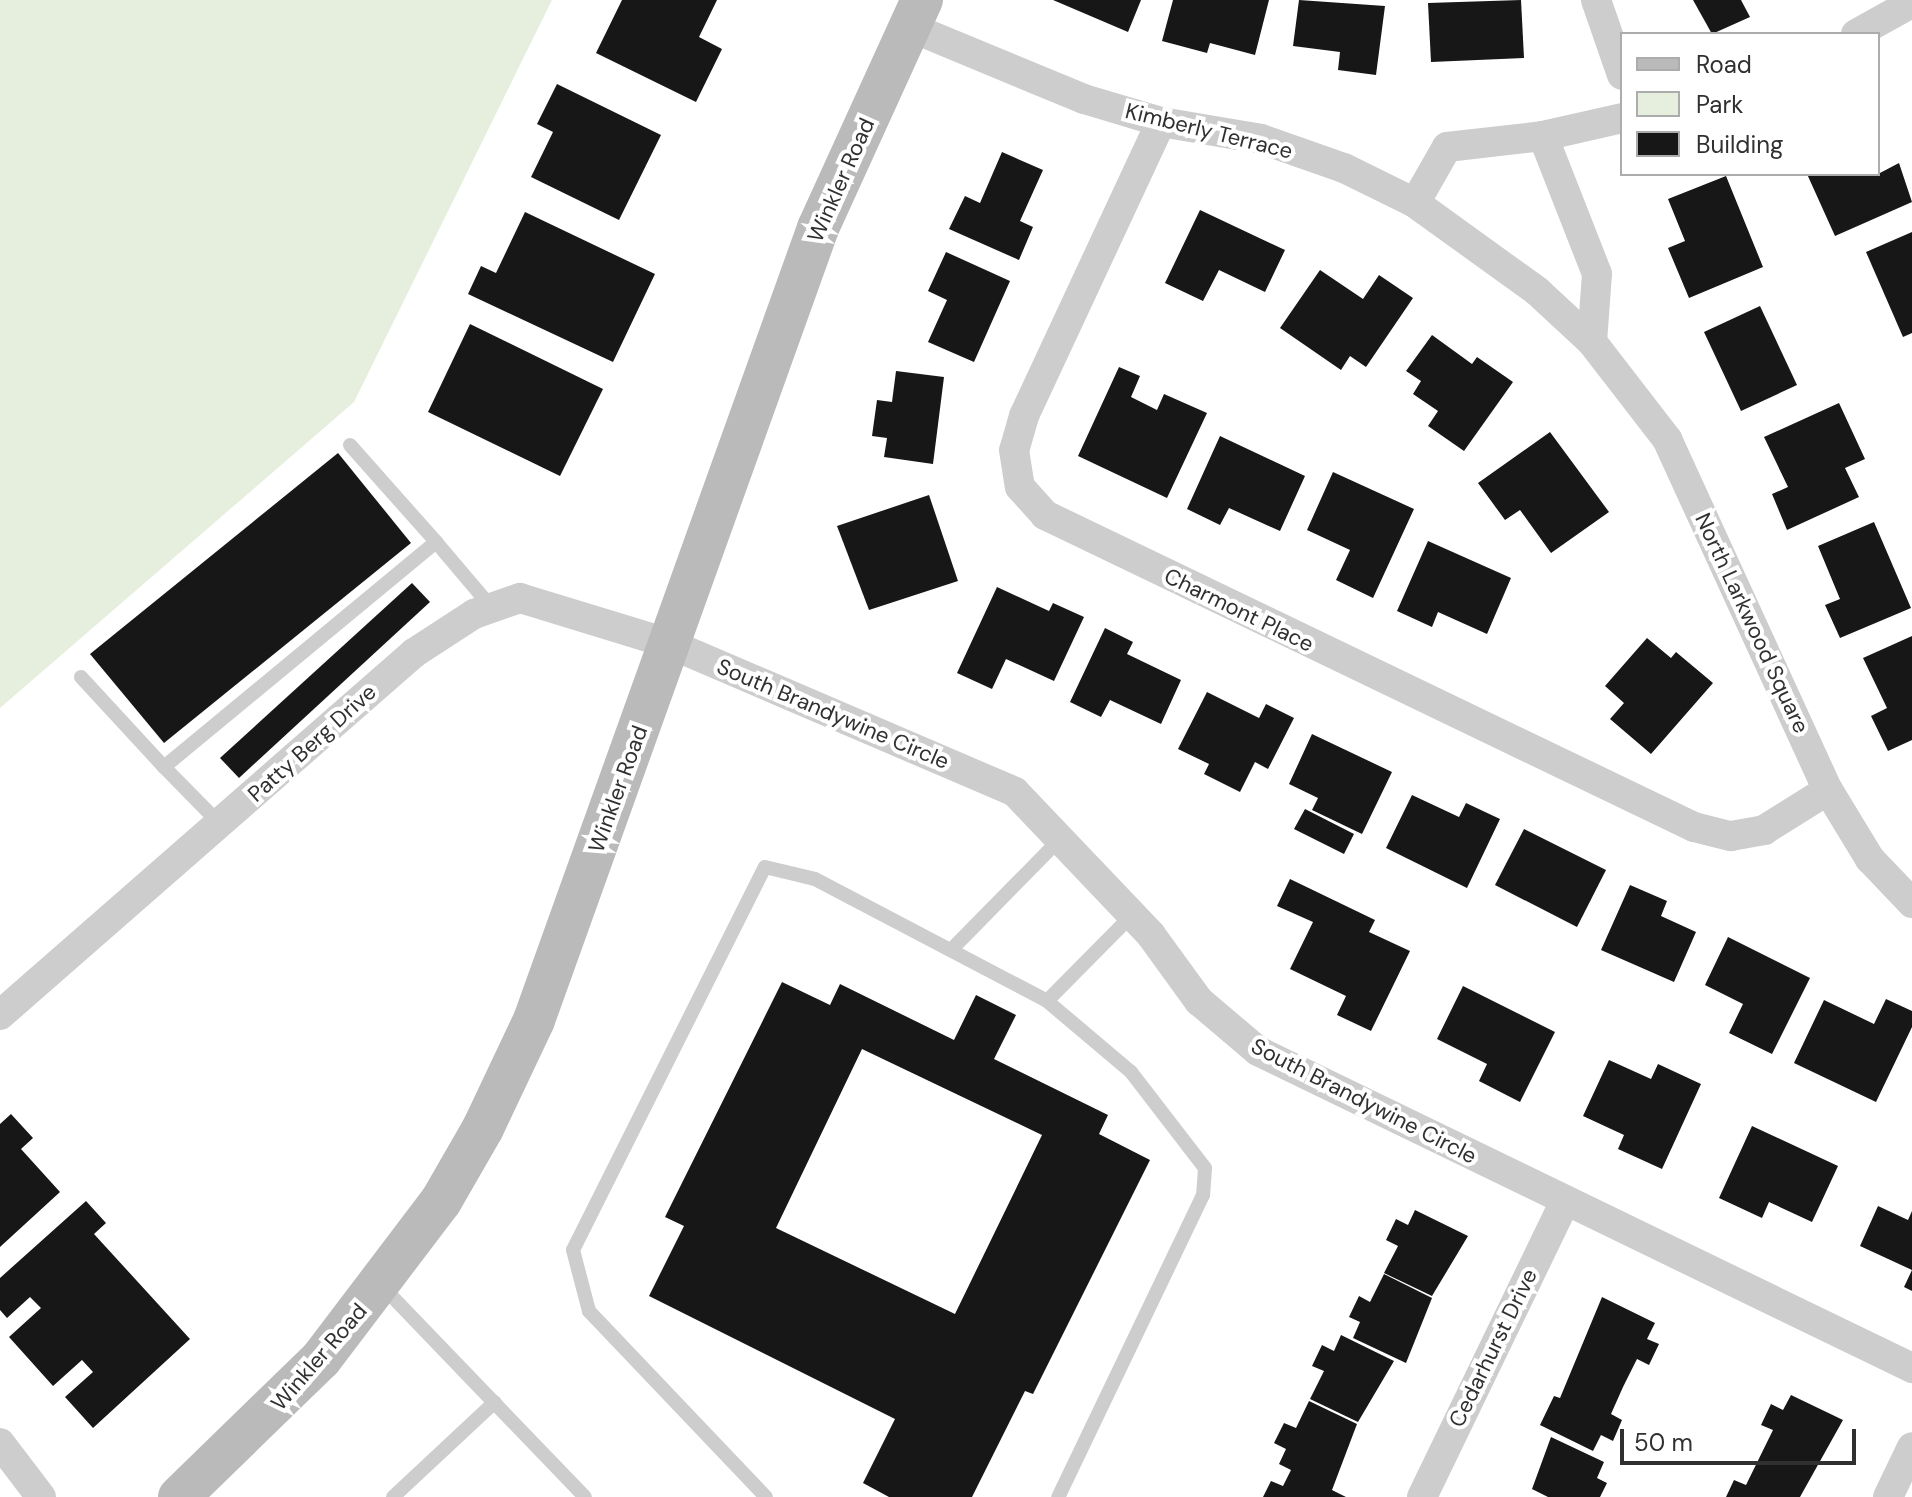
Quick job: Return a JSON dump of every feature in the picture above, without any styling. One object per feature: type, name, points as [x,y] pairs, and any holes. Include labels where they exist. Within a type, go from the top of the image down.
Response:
[{"type":"street","points":[[1596,0],[1620,69]]},
{"type":"street","points":[[1861,32],[1910,11]]},
{"type":"street","name":"Kimberly Terrace","points":[[916,14],[1084,99],[1161,122],[1261,139],[1344,168],[1415,203]]},
{"type":"street","name":"Winkler Road","points":[[179,1497],[265,1418],[380,1284],[476,1140],[534,1020],[818,228],[916,14]]},
{"type":"street","points":[[1415,203],[1447,147],[1543,136],[1620,118]]},
{"type":"street","name":"Charmont Place","points":[[1161,122],[1024,416],[1014,450],[1020,487],[1045,515],[1694,827],[1731,836],[1764,830],[1828,790]]},
{"type":"street","points":[[1543,136],[1597,274],[1592,342]]},
{"type":"street","name":"North Larkwood Square","points":[[1415,203],[1537,291],[1592,342],[1667,439],[1828,790],[1870,859],[1912,903]]},
{"type":"street","name":"Patty Berg Drive","points":[[0,1015],[414,653],[492,608],[520,598],[670,644]]},
{"type":"street","name":"South Brandywine Circle","points":[[670,644],[1015,792],[1132,915],[1199,1001],[1258,1051],[1912,1368]]},
{"type":"street","name":"Cedarhurst Drive","points":[[1422,1497],[1565,1201]]},
{"type":"street","points":[[0,1443],[41,1497]]},
{"type":"street","points":[[1888,1497],[1912,1447]]},
{"type":"lane","points":[[350,445],[492,608]]},
{"type":"lane","points":[[164,767],[436,542]]},
{"type":"lane","points":[[81,677],[220,825]]},
{"type":"lane","points":[[952,949],[1060,839]]},
{"type":"lane","points":[[766,1497],[589,1311],[573,1250],[765,867],[815,879],[1047,1001],[1131,1072],[1205,1168],[1203,1195],[1058,1497]]},
{"type":"lane","points":[[1047,1001],[1132,915]]},
{"type":"lane","points":[[380,1284],[585,1497]]},
{"type":"lane","points":[[404,1494],[495,1402]]},
{"type":"green space","points":[[0,0],[552,0],[354,402],[0,708]]},
{"type":"building","points":[[622,0],[717,0],[699,37],[722,49],[696,102],[596,53]]},
{"type":"building","points":[[1053,0],[1141,0],[1128,32]]},
{"type":"building","points":[[1173,0],[1269,0],[1255,55],[1210,43],[1207,53],[1162,41]]},
{"type":"building","points":[[1299,0],[1385,6],[1376,75],[1338,70],[1340,52],[1293,46]]},
{"type":"building","points":[[1521,0],[1524,58],[1431,62],[1428,3]]},
{"type":"building","points":[[1693,0],[1741,0],[1750,17],[1711,32]]},
{"type":"building","points":[[557,84],[661,135],[619,220],[531,177],[553,132],[537,124]]},
{"type":"building","points":[[1002,152],[1043,170],[1020,221],[1033,227],[1019,260],[949,229],[965,196],[980,203]]},
{"type":"building","points":[[1899,163],[1912,202],[1835,236],[1808,176],[1880,176],[1880,173]]},
{"type":"building","points":[[1726,176],[1763,267],[1689,298],[1668,248],[1685,241],[1668,199]]},
{"type":"building","points":[[1200,210],[1285,250],[1265,292],[1219,270],[1203,301],[1165,283]]},
{"type":"building","points":[[525,212],[655,274],[613,362],[468,294],[481,266],[496,273]]},
{"type":"building","points":[[1912,232],[1912,333],[1903,337],[1866,252]]},
{"type":"building","points":[[946,252],[1010,281],[974,362],[928,342],[947,300],[928,291]]},
{"type":"building","points":[[1320,270],[1363,299],[1379,275],[1413,298],[1366,367],[1350,356],[1341,370],[1280,328]]},
{"type":"building","points":[[1760,306],[1797,385],[1741,411],[1704,332]]},
{"type":"building","points":[[470,324],[603,389],[560,476],[428,412]]},
{"type":"building","points":[[1432,335],[1472,364],[1477,357],[1513,382],[1464,451],[1428,426],[1438,411],[1413,394],[1421,381],[1406,371]]},
{"type":"building","points":[[1119,367],[1140,376],[1131,397],[1157,410],[1164,394],[1207,413],[1167,498],[1078,456]]},
{"type":"building","points":[[896,371],[944,377],[933,464],[884,457],[887,438],[872,436],[877,400],[892,402]]},
{"type":"building","points":[[1839,403],[1865,459],[1845,468],[1859,497],[1787,530],[1772,494],[1788,487],[1764,437]]},
{"type":"building","points":[[1550,432],[1609,512],[1551,553],[1520,510],[1505,520],[1478,483]]},
{"type":"building","points":[[1220,436],[1305,476],[1280,531],[1229,508],[1220,525],[1187,509]]},
{"type":"building","points":[[338,453],[411,543],[164,743],[90,654]]},
{"type":"building","points":[[1333,472],[1414,509],[1373,598],[1336,580],[1350,550],[1307,530]]},
{"type":"building","points":[[929,495],[958,581],[869,610],[837,526]]},
{"type":"building","points":[[1874,522],[1911,608],[1840,638],[1825,605],[1840,599],[1818,546]]},
{"type":"building","points":[[1428,541],[1511,578],[1487,634],[1438,612],[1432,627],[1397,611]]},
{"type":"building","points":[[412,583],[430,602],[239,778],[220,758]]},
{"type":"building","points":[[997,587],[1049,611],[1053,603],[1084,617],[1054,681],[1006,659],[992,689],[957,673]]},
{"type":"building","points":[[1105,628],[1133,642],[1127,654],[1181,680],[1161,724],[1110,700],[1101,717],[1070,702]]},
{"type":"building","points":[[1912,636],[1912,740],[1888,751],[1871,716],[1887,708],[1863,658]]},
{"type":"building","points":[[1647,638],[1671,658],[1676,652],[1713,683],[1651,754],[1610,719],[1624,703],[1605,686]]},
{"type":"building","points":[[1207,692],[1259,718],[1266,704],[1294,718],[1268,769],[1255,762],[1240,792],[1204,774],[1209,764],[1178,749]]},
{"type":"building","points":[[1312,734],[1392,772],[1362,834],[1312,810],[1318,798],[1289,784]]},
{"type":"building","points":[[1412,795],[1459,817],[1466,803],[1500,819],[1467,888],[1386,848]]},
{"type":"building","points":[[1305,809],[1354,834],[1344,854],[1294,829]]},
{"type":"building","points":[[1524,829],[1606,870],[1577,927],[1495,885]]},
{"type":"building","points":[[1290,879],[1375,920],[1369,932],[1410,951],[1371,1031],[1337,1015],[1346,996],[1290,969],[1313,922],[1277,906]]},
{"type":"building","points":[[1630,885],[1667,901],[1661,916],[1696,932],[1674,982],[1601,950]]},
{"type":"building","points":[[1728,937],[1810,978],[1772,1054],[1729,1033],[1743,1004],[1705,985]]},
{"type":"building","points":[[782,982],[830,1005],[840,984],[954,1040],[976,995],[1016,1015],[994,1059],[1108,1115],[1099,1134],[1150,1160],[1033,1394],[1025,1391],[972,1497],[889,1497],[863,1483],[895,1419],[649,1296],[684,1226],[665,1217]],"holes":[[[862,1049],[1042,1135],[955,1314],[776,1228]]]},
{"type":"building","points":[[1463,986],[1555,1032],[1520,1102],[1479,1081],[1487,1064],[1437,1039]]},
{"type":"building","points":[[1886,999],[1912,1011],[1912,1027],[1876,1102],[1794,1063],[1824,1000],[1874,1024]]},
{"type":"building","points":[[1609,1060],[1651,1079],[1658,1064],[1701,1084],[1662,1169],[1618,1149],[1624,1135],[1583,1116]]},
{"type":"building","points":[[11,1114],[33,1138],[21,1149],[60,1192],[0,1247],[0,1124]]},
{"type":"building","points":[[1752,1126],[1838,1166],[1812,1222],[1769,1202],[1762,1218],[1719,1198]]},
{"type":"building","points":[[86,1201],[106,1223],[94,1234],[190,1339],[93,1428],[65,1397],[93,1372],[82,1360],[53,1386],[9,1337],[41,1308],[30,1297],[7,1318],[0,1310],[0,1278]]},
{"type":"building","points":[[1878,1206],[1908,1220],[1912,1211],[1912,1270],[1860,1246]]},
{"type":"building","points":[[1415,1210],[1468,1236],[1432,1296],[1384,1273],[1398,1246],[1386,1240],[1396,1219],[1408,1225]]},
{"type":"building","points":[[1912,1270],[1912,1291],[1904,1287]]},
{"type":"building","points":[[1384,1274],[1432,1298],[1406,1363],[1353,1338],[1360,1322],[1349,1317],[1359,1296],[1370,1302]]},
{"type":"building","points":[[1602,1297],[1655,1323],[1647,1339],[1659,1344],[1649,1365],[1637,1359],[1623,1387],[1611,1414],[1622,1420],[1613,1441],[1601,1435],[1593,1451],[1540,1425],[1554,1396],[1560,1398]]},
{"type":"building","points":[[1341,1335],[1394,1361],[1358,1422],[1310,1399],[1324,1371],[1312,1366],[1322,1345],[1334,1351]]},
{"type":"building","points":[[1791,1395],[1843,1420],[1800,1497],[1726,1497],[1734,1480],[1746,1485],[1773,1430],[1761,1425],[1771,1404],[1783,1410]]},
{"type":"building","points":[[1309,1401],[1357,1424],[1332,1490],[1346,1497],[1263,1497],[1271,1481],[1283,1486],[1291,1470],[1279,1464],[1286,1449],[1274,1443],[1284,1423],[1296,1428]]},
{"type":"building","points":[[1551,1437],[1604,1462],[1597,1478],[1607,1483],[1600,1497],[1548,1497],[1532,1489]]}]
